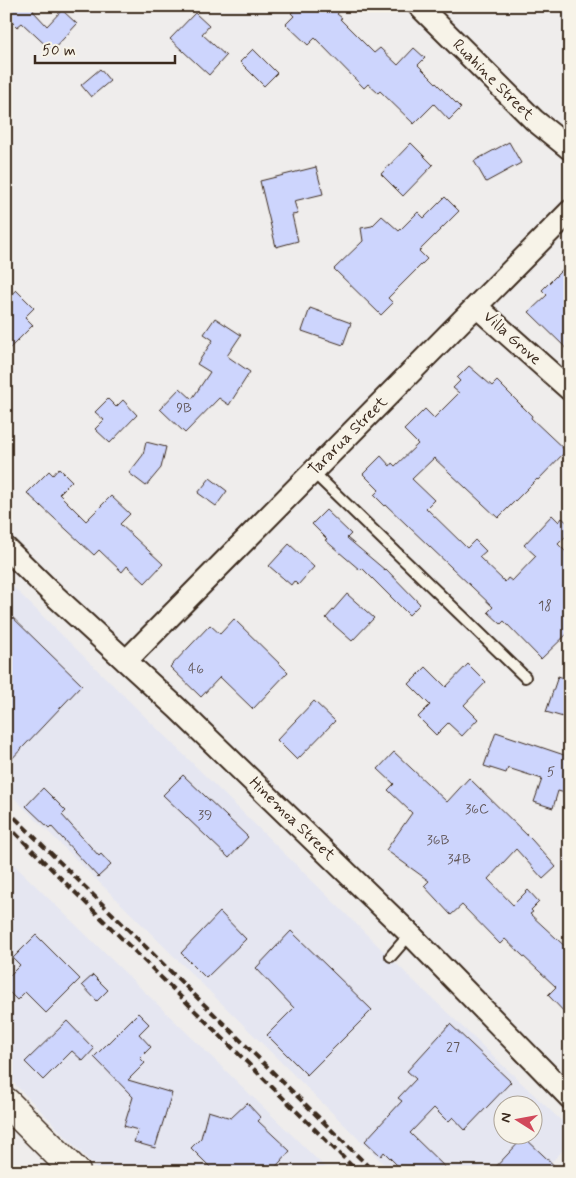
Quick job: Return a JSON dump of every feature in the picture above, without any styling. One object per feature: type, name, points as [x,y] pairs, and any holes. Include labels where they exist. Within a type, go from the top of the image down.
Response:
[{"type":"main road","points":[[6,1102],[76,1172]]},
{"type":"street","name":"Ruahine Street","points":[[419,6],[534,120],[570,149]]},
{"type":"street","name":"Tararua Street","points":[[126,661],[570,211]]},
{"type":"street","name":"Villa Grove","points":[[477,307],[570,390]]},
{"type":"street","name":"Hinemoa Street","points":[[6,548],[410,934],[569,1097]]},
{"type":"lane","points":[[313,472],[525,677]]},
{"type":"lane","points":[[391,956],[410,934]]},
{"type":"shaded area","points":[[6,580],[414,981],[535,1096],[494,1096],[494,1146],[544,1146],[544,1104],[570,1129],[570,1143],[542,1172],[392,1172],[6,790]]},
{"type":"shaded area","points":[[6,857],[330,1172],[100,1172],[6,1075]]},
{"type":"building","points":[[6,6],[38,6],[33,11],[47,26],[62,10],[77,24],[52,51],[22,23],[17,27],[6,16]]},
{"type":"building","points":[[298,6],[345,6],[337,14],[342,18],[340,19],[374,53],[380,48],[398,65],[414,48],[425,58],[418,65],[461,108],[449,120],[434,104],[414,124],[380,91],[378,93],[368,84],[364,88],[315,38],[308,45],[286,24],[294,16],[291,13]]},
{"type":"building","points":[[195,13],[209,26],[202,34],[226,56],[209,75],[170,39]]},
{"type":"building","points":[[253,49],[277,73],[264,86],[240,62]]},
{"type":"building","points":[[100,69],[110,81],[91,97],[81,85]]},
{"type":"building","points":[[509,142],[521,163],[486,182],[474,161]]},
{"type":"building","points":[[411,143],[433,165],[403,196],[381,174]]},
{"type":"building","points":[[316,167],[323,194],[294,201],[298,214],[292,215],[298,241],[276,247],[260,181]]},
{"type":"building","points":[[445,197],[459,211],[419,251],[427,259],[388,298],[393,303],[381,315],[334,269],[363,241],[361,228],[372,226],[382,216],[399,231],[418,212],[424,218]]},
{"type":"building","points":[[570,262],[570,352],[529,312],[547,295],[542,290]]},
{"type":"building","points":[[16,290],[34,308],[25,317],[33,325],[6,352],[6,299]]},
{"type":"building","points":[[310,308],[351,323],[343,345],[302,331]]},
{"type":"building","points":[[215,318],[241,335],[227,356],[250,372],[229,405],[219,398],[185,433],[160,409],[180,388],[192,399],[210,372],[197,364],[213,340],[204,334]]},
{"type":"building","points":[[469,366],[492,386],[497,381],[532,416],[531,418],[566,451],[498,518],[434,458],[412,479],[434,500],[426,508],[467,548],[475,540],[486,551],[479,557],[505,582],[508,578],[512,581],[536,556],[524,545],[552,515],[559,522],[562,518],[570,525],[570,532],[558,544],[570,556],[570,631],[541,659],[504,621],[501,624],[488,612],[493,607],[374,495],[379,490],[363,474],[381,456],[390,466],[392,463],[395,466],[418,444],[404,430],[425,409],[434,418],[459,393],[453,388],[460,381],[457,378]]},
{"type":"building","points":[[108,399],[116,407],[123,400],[137,415],[110,443],[95,429],[104,420],[95,412]]},
{"type":"building","points":[[146,442],[166,447],[161,468],[146,486],[129,473],[143,455]]},
{"type":"building","points":[[59,468],[72,481],[59,494],[86,521],[111,496],[130,514],[120,524],[163,564],[145,583],[127,566],[122,572],[99,550],[94,555],[27,493],[49,471],[53,475]]},
{"type":"building","points":[[210,478],[227,491],[216,506],[198,493]]},
{"type":"building","points":[[326,510],[351,534],[347,538],[386,569],[420,604],[409,615],[362,568],[360,570],[325,540],[327,539],[312,524]]},
{"type":"building","points":[[289,544],[314,567],[298,585],[294,581],[291,585],[269,566]]},
{"type":"building","points":[[347,594],[374,618],[352,641],[326,618]]},
{"type":"building","points":[[6,611],[82,685],[6,765]]},
{"type":"building","points":[[234,619],[288,672],[253,709],[220,677],[201,697],[170,667],[210,625],[220,634]]},
{"type":"building","points":[[468,664],[486,682],[464,705],[478,719],[462,736],[448,723],[436,735],[418,717],[430,705],[409,684],[426,667],[446,687]]},
{"type":"building","points":[[558,676],[570,680],[570,713],[565,711],[563,717],[546,712]]},
{"type":"building","points":[[314,701],[335,721],[297,760],[277,740]]},
{"type":"building","points":[[496,732],[570,757],[570,779],[565,793],[558,791],[553,808],[534,802],[542,779],[508,768],[506,773],[484,766]]},
{"type":"building","points":[[394,752],[447,802],[469,778],[532,840],[556,867],[543,879],[516,849],[488,879],[513,905],[528,890],[539,902],[531,910],[533,912],[530,914],[570,951],[570,1018],[548,995],[556,987],[505,939],[500,944],[462,905],[451,915],[424,886],[429,881],[386,850],[412,813],[388,790],[394,784],[378,769]]},
{"type":"building","points":[[183,775],[248,837],[229,858],[163,795]]},
{"type":"building","points":[[43,788],[66,811],[62,815],[99,856],[101,854],[111,865],[98,877],[51,826],[49,828],[26,806]]},
{"type":"building","points":[[220,912],[246,939],[206,978],[181,953]]},
{"type":"building","points":[[291,931],[372,1010],[307,1075],[267,1035],[294,1008],[256,968]]},
{"type":"building","points":[[36,935],[80,979],[46,1013],[25,992],[17,1000],[6,989],[6,979],[20,965],[13,958]]},
{"type":"building","points":[[93,975],[108,990],[97,1001],[82,985]]},
{"type":"building","points":[[138,1013],[149,1024],[139,1034],[151,1047],[140,1058],[145,1063],[128,1080],[172,1093],[155,1148],[134,1142],[138,1130],[124,1126],[133,1097],[94,1057]]},
{"type":"building","points":[[67,1021],[94,1049],[83,1061],[72,1051],[43,1080],[25,1062]]},
{"type":"building","points":[[450,1024],[511,1082],[498,1096],[494,1096],[494,1100],[465,1130],[453,1117],[448,1122],[434,1108],[410,1133],[450,1172],[404,1172],[384,1152],[381,1156],[365,1141],[402,1101],[398,1098],[416,1079],[407,1071]]},
{"type":"building","points":[[247,1103],[261,1118],[258,1121],[290,1151],[271,1172],[215,1172],[191,1148],[201,1138],[208,1111],[231,1118]]},
{"type":"building","points":[[516,1146],[534,1146],[561,1172],[491,1172]]},
{"type":"railway","points":[[6,809],[374,1172]]},
{"type":"railway","points":[[6,824],[358,1172]]}]
